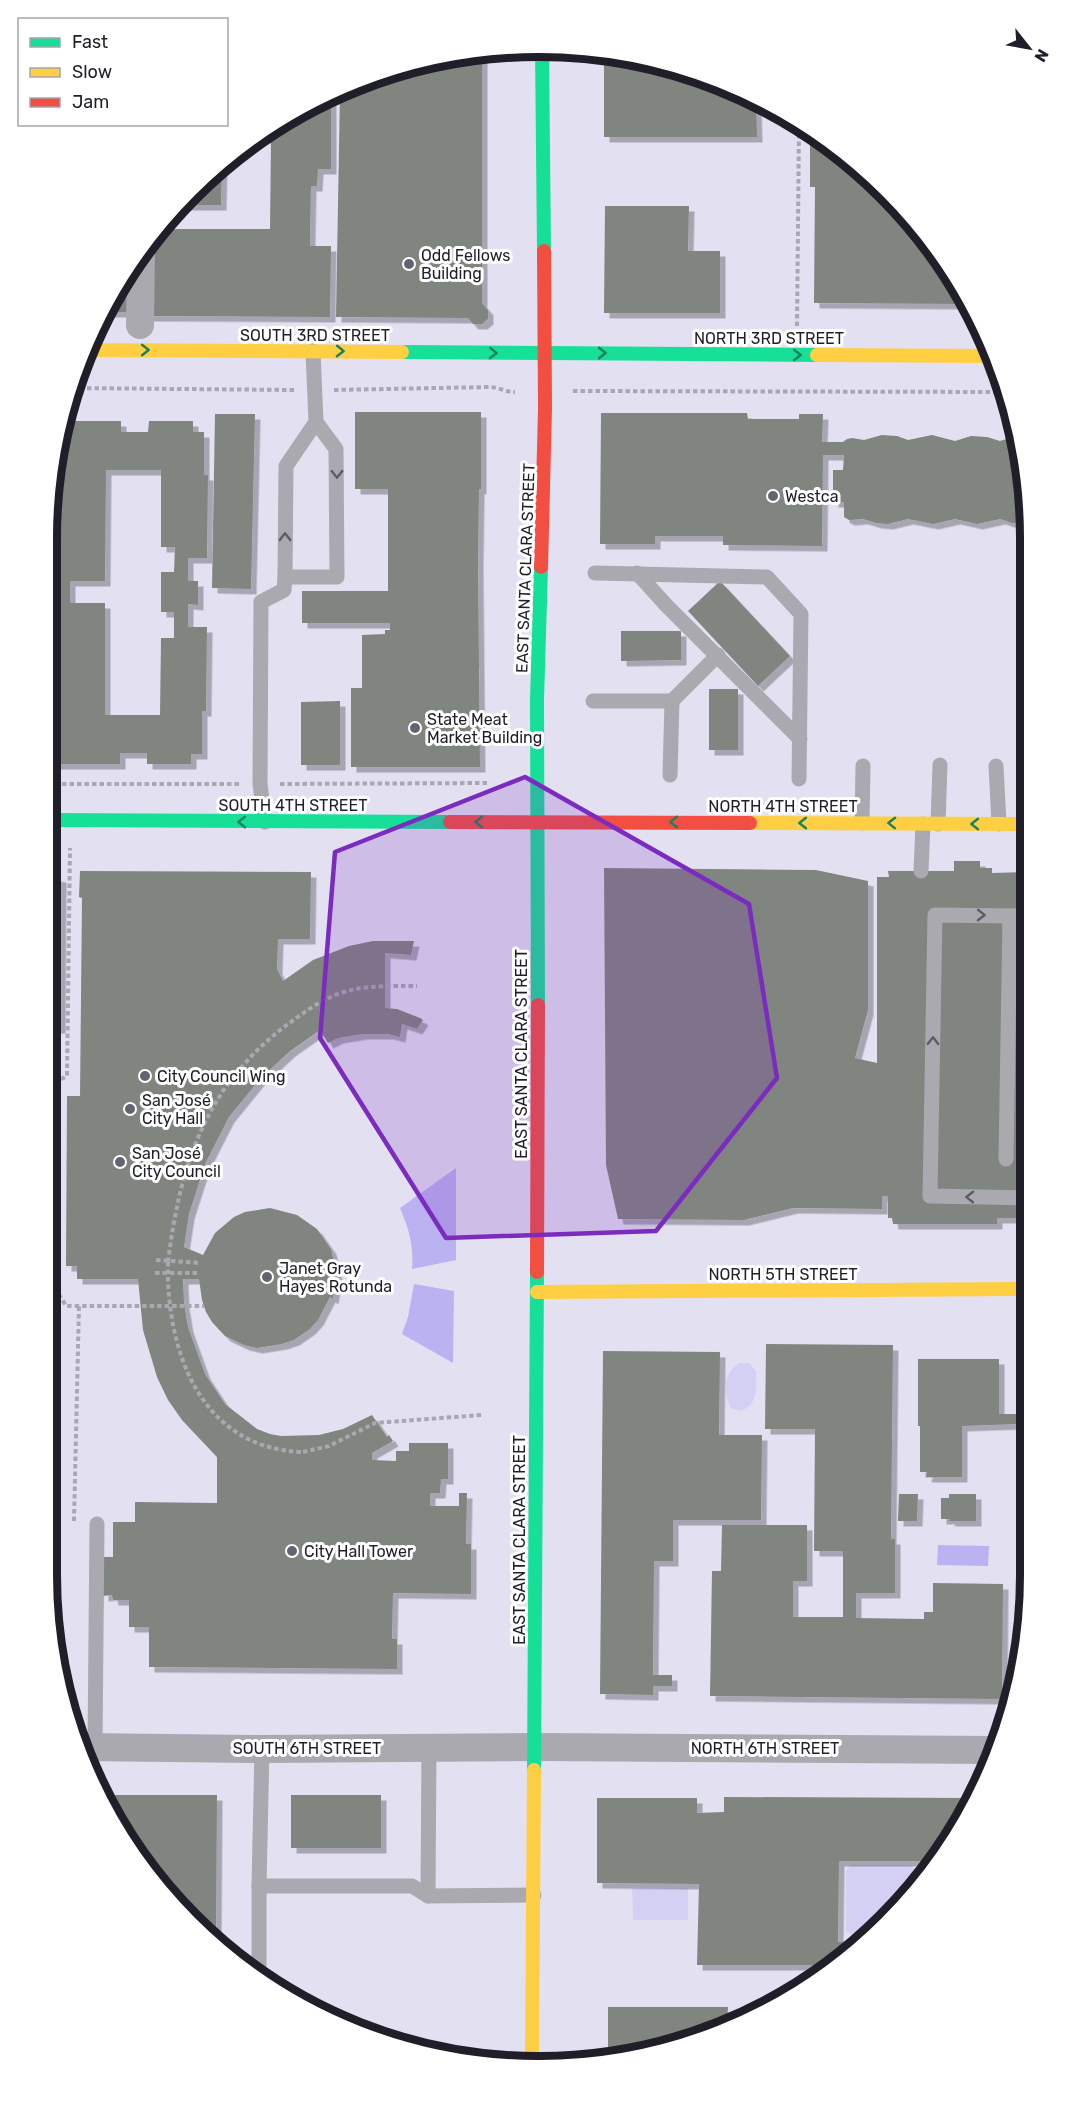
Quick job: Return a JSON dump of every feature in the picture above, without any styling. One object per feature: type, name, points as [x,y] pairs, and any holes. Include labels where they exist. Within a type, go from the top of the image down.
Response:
[{"type":"main road","name":"EAST SANTA CLARA STREET","points":[[532,2056],[537,1292],[537,700],[545,408],[542,57]]},
{"type":"main road","name":"SOUTH 3RD STREET","points":[[96,350],[544,354]]},
{"type":"main road","name":"NORTH 3RD STREET","points":[[544,354],[984,356]]},
{"type":"main road","name":"SOUTH 4TH STREET","points":[[57,820],[538,822]]},
{"type":"main road","name":"NORTH 4TH STREET","points":[[538,822],[1020,824]]},
{"type":"main road","name":"NORTH 5TH STREET","points":[[537,1292],[1020,1289]]},
{"type":"street","points":[[141,267],[141,325]]},
{"type":"street","name":"SOUTH 6TH STREET","points":[[90,1747],[262,1749],[535,1747]]},
{"type":"street","name":"NORTH 6TH STREET","points":[[535,1747],[986,1750]]},
{"type":"lane","points":[[285,577],[338,577],[336,449],[316,422],[314,351]]},
{"type":"lane","points":[[265,822],[260,784],[261,602],[284,590],[286,466],[316,422]]},
{"type":"lane","points":[[595,573],[767,577],[801,614],[800,779]]},
{"type":"lane","points":[[637,573],[800,739]]},
{"type":"lane","points":[[670,775],[672,701],[718,655]]},
{"type":"lane","points":[[593,701],[672,701]]},
{"type":"lane","points":[[921,871],[940,765]]},
{"type":"lane","points":[[862,766],[862,823]]},
{"type":"lane","points":[[996,766],[999,824]]},
{"type":"lane","points":[[1020,916],[935,915],[930,1196],[1020,1198]]},
{"type":"lane","points":[[1006,1159],[1010,916]]},
{"type":"lane","points":[[88,1743],[97,1524]]},
{"type":"lane","points":[[428,1896],[429,1747]]},
{"type":"lane","points":[[259,1966],[262,1749]]},
{"type":"lane","points":[[259,1886],[411,1886],[428,1896],[534,1895]]},
{"type":"path","points":[[797,327],[799,134]]},
{"type":"path","points":[[597,390],[997,392]]},
{"type":"path","points":[[57,1082],[67,1077],[71,821]]},
{"type":"path","points":[[417,986],[371,987],[331,997],[303,1013],[272,1036],[250,1058],[214,1106],[192,1148],[178,1193],[168,1262],[168,1292],[174,1328],[187,1371],[197,1393],[214,1414],[235,1431],[257,1444],[279,1450],[303,1452],[329,1446],[375,1423],[481,1414]]},
{"type":"path","points":[[156,1260],[201,1263]]},
{"type":"path","points":[[155,1273],[198,1273]]},
{"type":"path","points":[[57,1291],[66,1306],[204,1306]]},
{"type":"path","points":[[74,1531],[79,1306]]},
{"type":"highlighted area","points":[[525,777],[749,904],[777,1078],[656,1231],[446,1238],[320,1038],[335,852]]},
{"type":"shaded area","points":[[456,1168],[456,1260],[412,1269],[410,1238],[400,1208]]},
{"type":"shaded area","points":[[414,1284],[454,1291],[453,1363],[402,1334],[408,1317]]},
{"type":"shaded area","points":[[739,1363],[749,1363],[756,1371],[754,1400],[741,1411],[731,1408],[726,1389],[730,1372]]},
{"type":"shaded area","points":[[938,1545],[989,1546],[988,1566],[937,1565]]},
{"type":"shaded area","points":[[850,1865],[910,1865],[916,1869],[916,1873],[901,1892],[859,1934],[851,1934],[846,1931],[846,1871]]},
{"type":"shaded area","points":[[632,1888],[688,1888],[688,1920],[633,1920]]},
{"type":"building","points":[[482,60],[482,303],[488,310],[488,319],[482,324],[473,324],[468,318],[336,317],[340,101],[414,73]]},
{"type":"building","points":[[604,61],[663,73],[723,94],[756,110],[757,137],[604,137]]},
{"type":"building","points":[[331,105],[331,169],[318,169],[317,186],[311,186],[310,236],[310,246],[331,246],[330,317],[148,316],[148,257],[170,229],[270,229],[271,138]]},
{"type":"building","points":[[811,142],[856,176],[901,221],[939,271],[958,304],[814,303],[815,187],[810,187]]},
{"type":"building","points":[[222,175],[221,205],[191,205]]},
{"type":"building","points":[[605,206],[689,206],[688,251],[720,251],[720,313],[604,313]]},
{"type":"building","points":[[127,290],[127,312],[114,312]]},
{"type":"building","points":[[355,412],[481,412],[478,564],[480,767],[351,767],[351,688],[362,688],[362,635],[385,634],[385,630],[390,630],[390,623],[302,623],[302,591],[388,591],[388,489],[355,489]]},
{"type":"building","points":[[601,413],[747,413],[748,419],[799,419],[799,414],[823,414],[822,442],[843,442],[852,438],[864,440],[882,435],[897,436],[908,440],[932,435],[955,441],[971,436],[1000,441],[1009,438],[1016,476],[1020,524],[1000,519],[977,524],[955,519],[933,524],[908,519],[888,524],[863,519],[849,520],[844,517],[844,502],[833,502],[833,470],[843,470],[844,455],[823,455],[822,546],[723,545],[723,536],[655,536],[655,544],[600,544]]},
{"type":"building","points":[[215,414],[255,414],[251,589],[212,588]]},
{"type":"building","points":[[71,421],[121,421],[121,432],[148,432],[149,421],[193,421],[193,432],[204,432],[204,475],[208,475],[207,558],[188,558],[188,581],[198,581],[198,605],[188,604],[188,627],[207,627],[206,711],[202,711],[202,754],[191,754],[191,764],[147,764],[147,753],[120,753],[120,764],[57,764],[58,507],[61,476]],"holes":[[[106,470],[161,470],[161,547],[175,547],[174,572],[161,572],[161,612],[174,612],[174,638],[161,638],[160,715],[105,715],[105,603],[70,603],[70,581],[105,581]]]},
{"type":"building","points":[[720,581],[790,656],[758,686],[688,611]]},
{"type":"building","points":[[621,631],[681,631],[681,660],[621,661]]},
{"type":"building","points":[[709,689],[738,689],[738,750],[709,750]]},
{"type":"building","points":[[340,701],[340,765],[301,765],[301,702]]},
{"type":"building","points":[[954,861],[980,861],[980,868],[992,868],[992,873],[1020,872],[1020,1218],[997,1218],[997,1224],[893,1224],[892,1218],[888,1218],[888,1196],[882,1196],[882,1209],[793,1208],[744,1220],[618,1219],[606,1165],[604,868],[816,870],[868,881],[868,1010],[855,1058],[877,1063],[877,877],[889,877],[888,871],[954,871]]},
{"type":"building","points":[[80,871],[311,872],[310,939],[278,939],[277,969],[283,981],[313,960],[349,946],[373,941],[414,941],[411,955],[385,953],[385,1008],[397,1009],[420,1018],[423,1020],[417,1029],[402,1024],[400,1037],[388,1034],[363,1034],[338,1038],[328,1043],[320,1030],[290,1051],[260,1079],[229,1117],[205,1164],[189,1214],[184,1247],[203,1255],[215,1233],[234,1217],[245,1212],[270,1208],[297,1215],[317,1229],[331,1249],[337,1275],[333,1299],[330,1297],[318,1320],[310,1329],[294,1340],[257,1348],[225,1336],[206,1312],[199,1279],[183,1279],[188,1327],[205,1374],[225,1404],[257,1429],[281,1436],[319,1435],[343,1429],[372,1415],[387,1437],[389,1435],[393,1441],[372,1453],[372,1460],[396,1461],[396,1451],[409,1451],[409,1443],[448,1443],[448,1479],[441,1479],[440,1493],[430,1493],[430,1506],[459,1506],[459,1493],[467,1493],[466,1544],[471,1544],[471,1594],[393,1593],[392,1639],[397,1639],[397,1669],[149,1667],[149,1627],[129,1627],[129,1600],[113,1600],[112,1595],[103,1596],[103,1557],[113,1557],[113,1522],[135,1522],[135,1502],[217,1503],[217,1457],[182,1420],[168,1400],[157,1377],[143,1330],[138,1279],[77,1279],[77,1266],[66,1266],[67,1096],[80,1096],[82,898],[79,897]]},
{"type":"building","points":[[57,876],[61,877],[60,1028],[57,1028]]},
{"type":"building","points":[[766,1344],[893,1345],[891,1539],[895,1539],[895,1593],[856,1593],[856,1618],[924,1619],[924,1612],[933,1612],[933,1583],[1003,1584],[1002,1699],[710,1696],[712,1571],[721,1571],[722,1525],[807,1525],[807,1581],[793,1581],[793,1617],[843,1617],[843,1551],[814,1551],[815,1429],[765,1429]]},
{"type":"building","points":[[603,1351],[720,1352],[719,1435],[762,1435],[761,1520],[673,1520],[673,1561],[654,1561],[653,1675],[672,1675],[672,1686],[653,1686],[653,1695],[600,1694]]},
{"type":"building","points":[[918,1359],[999,1359],[999,1414],[1017,1414],[1017,1370],[1020,1370],[1020,1518],[1017,1518],[1017,1424],[962,1426],[962,1477],[926,1477],[927,1472],[920,1472],[920,1426],[918,1426]]},
{"type":"building","points":[[899,1494],[918,1494],[917,1521],[898,1521]]},
{"type":"building","points":[[949,1494],[976,1494],[976,1521],[941,1519],[941,1498],[949,1498]]},
{"type":"building","points":[[1015,1614],[1018,1614],[1016,1637],[1015,1640]]},
{"type":"building","points":[[111,1795],[217,1795],[216,1932],[176,1892],[157,1868],[138,1842]]},
{"type":"building","points":[[291,1795],[381,1795],[381,1848],[291,1848]]},
{"type":"building","points":[[724,1797],[964,1798],[939,1842],[925,1861],[839,1861],[838,1942],[850,1942],[820,1965],[697,1965],[699,1884],[597,1883],[597,1798],[697,1798],[697,1813],[724,1812]]},
{"type":"building","points":[[608,2007],[728,2007],[727,2017],[693,2030],[663,2040],[608,2051]]},
{"type":"traffic: fast","points":[[542,57],[544,251]]},
{"type":"traffic: fast","points":[[402,352],[817,355]]},
{"type":"traffic: fast","points":[[538,1005],[537,700],[541,567]]},
{"type":"traffic: fast","points":[[57,820],[450,822]]},
{"type":"traffic: fast","points":[[534,1770],[537,1272]]},
{"type":"traffic: slow","points":[[96,350],[402,352]]},
{"type":"traffic: slow","points":[[817,355],[984,356]]},
{"type":"traffic: slow","points":[[750,823],[1020,824]]},
{"type":"traffic: slow","points":[[537,1292],[1020,1289]]},
{"type":"traffic: slow","points":[[532,2056],[534,1770]]},
{"type":"traffic: jam","points":[[541,567],[545,408],[544,251]]},
{"type":"traffic: jam","points":[[450,822],[750,823]]},
{"type":"traffic: jam","points":[[537,1272],[538,1005]]},
{"type":"place","name":"Odd Fellows Building","points":[[409,264]]},
{"type":"place","name":"Westca","points":[[773,496]]},
{"type":"place","name":"State Meat Market Building","points":[[415,728]]},
{"type":"place","name":"City Council Wing","points":[[145,1076]]},
{"type":"place","name":"San José City Hall","points":[[130,1109]]},
{"type":"place","name":"San José City Council","points":[[120,1162]]},
{"type":"place","name":"Janet Gray Hayes Rotunda","points":[[267,1277]]},
{"type":"place","name":"City Hall Tower","points":[[292,1551]]}]
